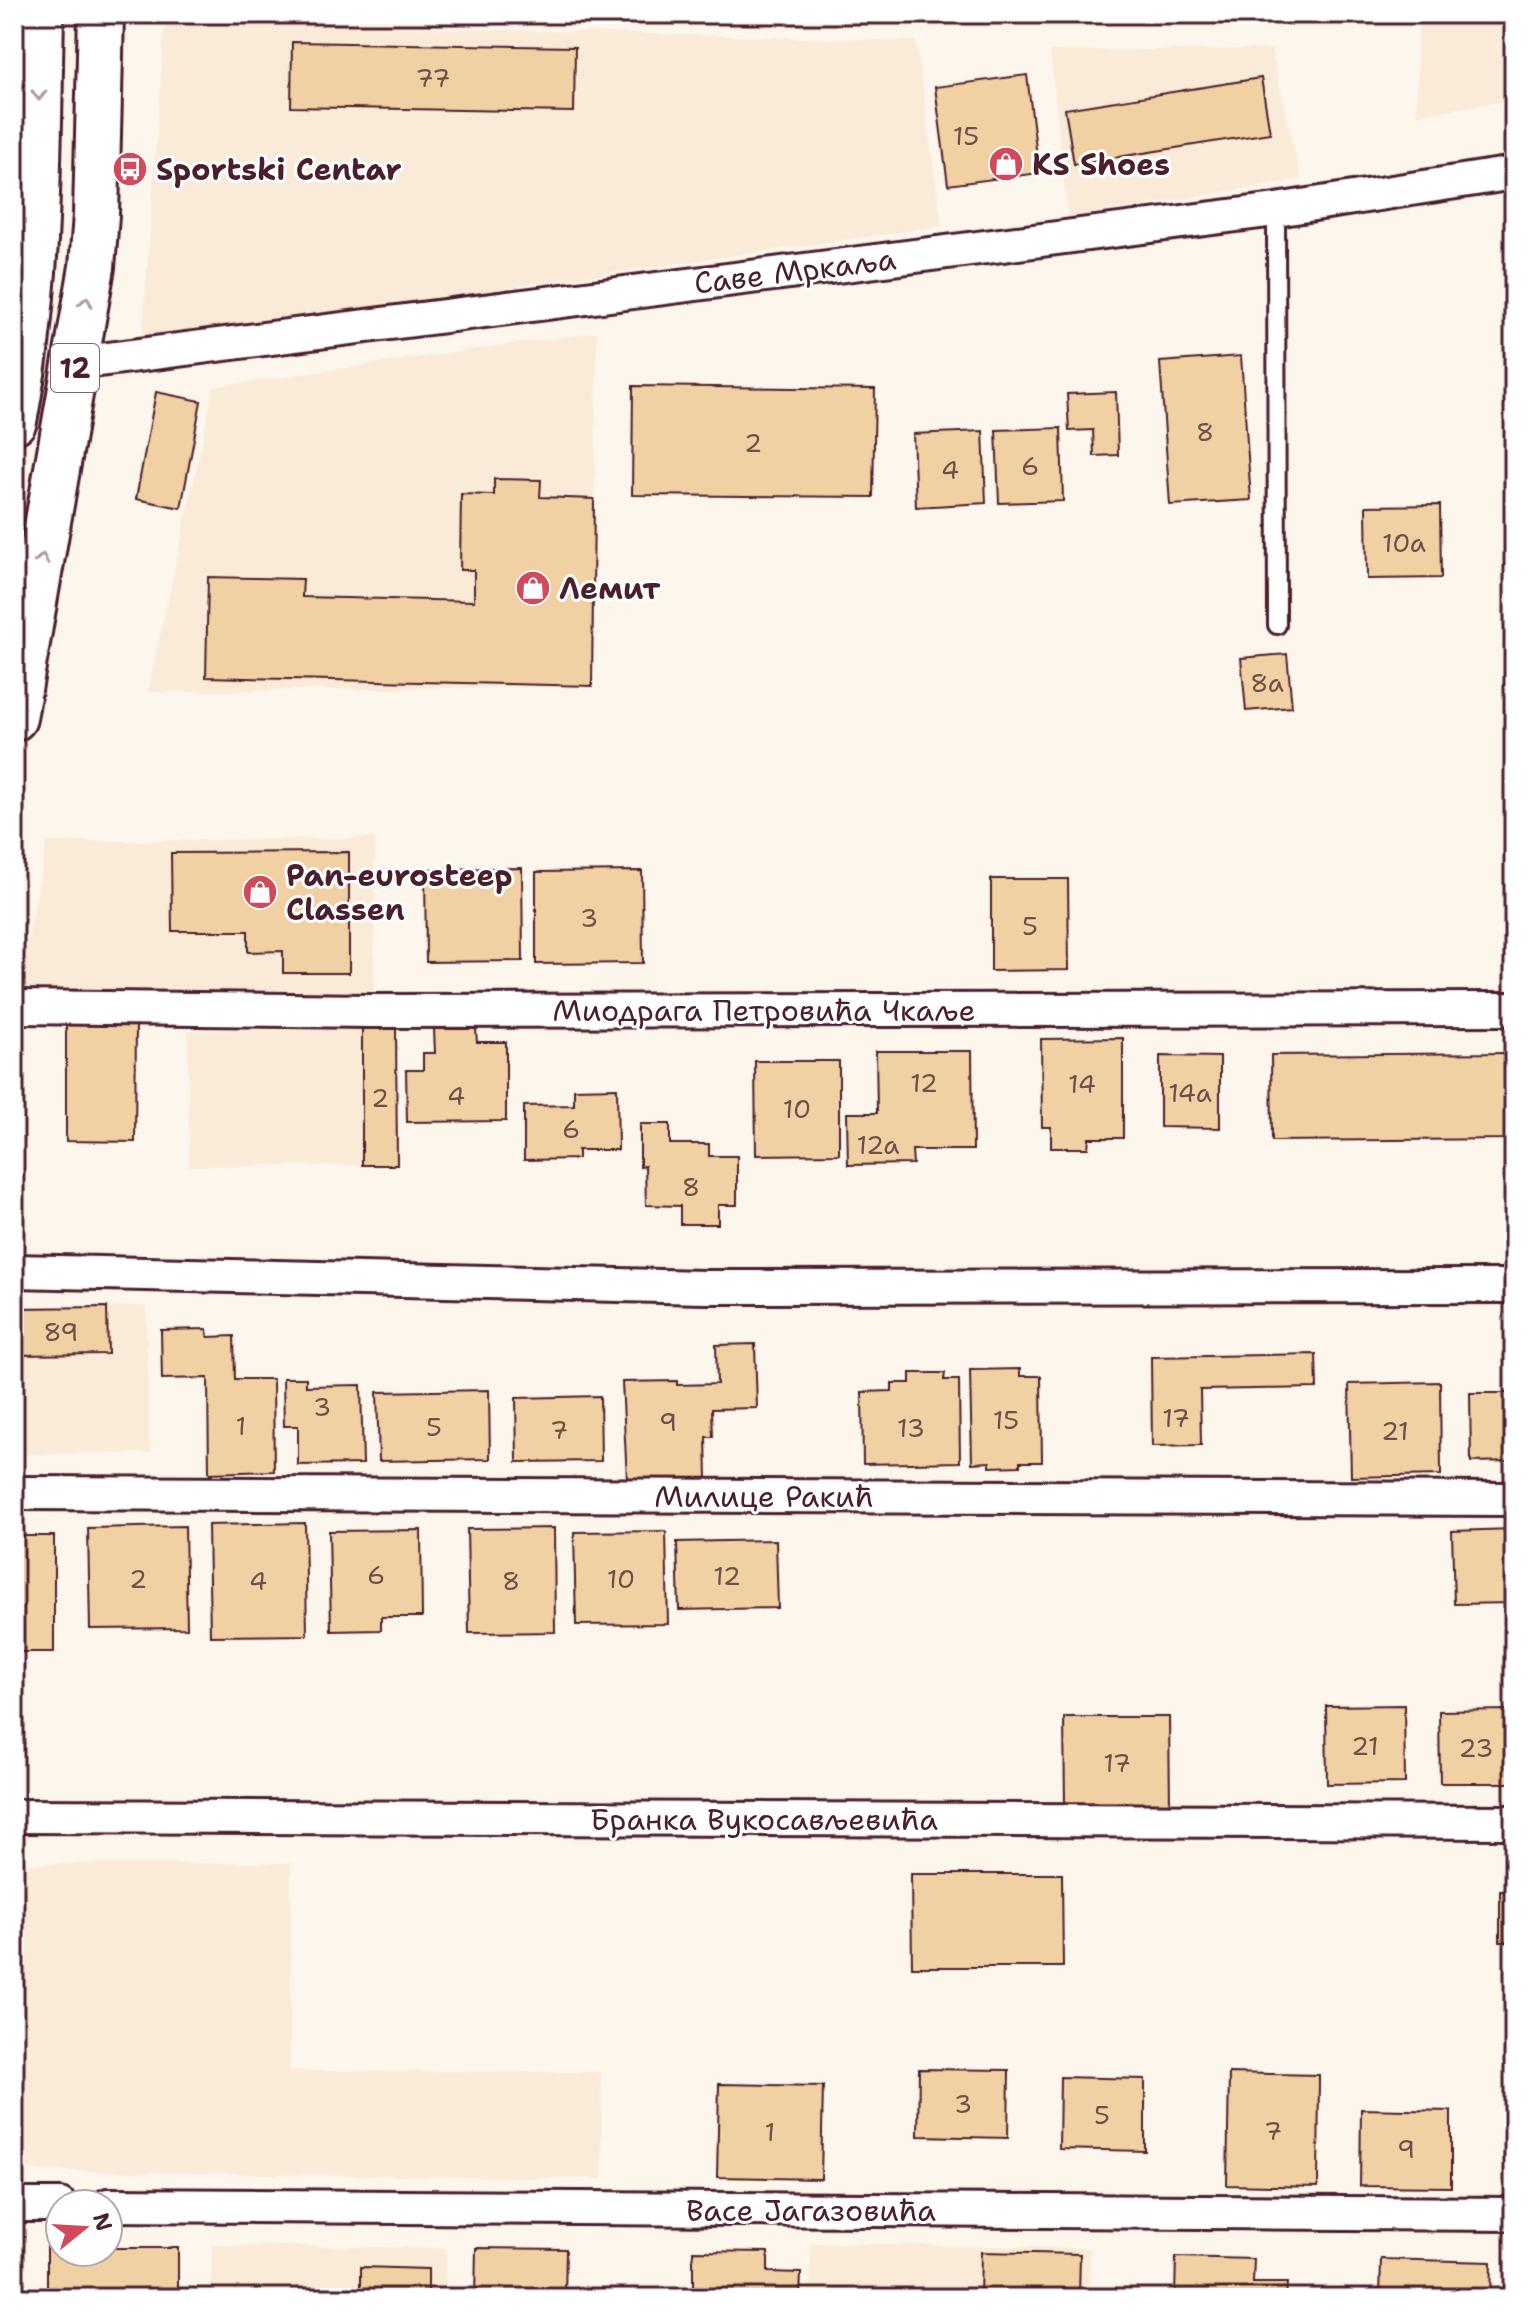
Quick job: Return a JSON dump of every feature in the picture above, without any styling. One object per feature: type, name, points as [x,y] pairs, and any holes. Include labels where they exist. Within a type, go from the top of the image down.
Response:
[{"type":"main road","name":"12","points":[[14,421],[26,359],[34,256],[41,14]]},
{"type":"main road","name":"12","points":[[14,718],[92,267],[101,14]]},
{"type":"street","name":"Саве Мркаља","points":[[76,363],[1276,210],[1514,173]]},
{"type":"street","name":"Миодрага Петровића Чкаље","points":[[14,1007],[371,1011],[1514,1009]]},
{"type":"street","points":[[14,1271],[705,1287],[1514,1286]]},
{"type":"street","name":"Милице Ракић","points":[[14,1493],[1514,1499]]},
{"type":"street","name":"Бранка Вукосављевића","points":[[14,1816],[1514,1822]]},
{"type":"street","points":[[14,2205],[44,2205]]},
{"type":"street","name":"Васе Јагазовића","points":[[124,2205],[1514,2214]]},
{"type":"lane","points":[[1276,210],[1277,625]]},
{"type":"shaded area","points":[[1418,14],[1514,14],[1514,100],[1417,114]]},
{"type":"shaded area","points":[[165,21],[916,41],[942,226],[142,339]]},
{"type":"shaded area","points":[[1271,49],[1301,179],[1068,218],[1050,51]]},
{"type":"shaded area","points":[[597,332],[592,686],[148,692],[214,387]]},
{"type":"shaded area","points":[[375,838],[374,991],[18,990],[47,842]]},
{"type":"shaded area","points":[[396,1029],[397,1165],[189,1166],[188,1030]]},
{"type":"shaded area","points":[[146,1306],[150,1453],[14,1454],[14,1308]]},
{"type":"shaded area","points":[[291,1863],[290,2071],[601,2072],[602,2179],[14,2170],[14,1864]]},
{"type":"shaded area","points":[[811,2243],[1090,2248],[1089,2298],[810,2298]]},
{"type":"shaded area","points":[[212,2245],[446,2248],[445,2298],[211,2298]]},
{"type":"building","points":[[292,42],[575,47],[574,112],[291,107]]},
{"type":"building","points":[[1027,75],[1039,173],[948,185],[935,87]]},
{"type":"building","points":[[1261,78],[1270,133],[1074,164],[1065,109]]},
{"type":"building","points":[[1241,356],[1251,500],[1170,505],[1160,362]]},
{"type":"building","points":[[633,386],[875,389],[873,497],[632,495]]},
{"type":"building","points":[[156,392],[201,401],[181,508],[136,499]]},
{"type":"building","points":[[1116,392],[1118,455],[1094,456],[1093,430],[1069,431],[1067,394]]},
{"type":"building","points":[[1061,428],[1063,501],[999,503],[996,430]]},
{"type":"building","points":[[983,431],[986,503],[916,507],[913,434]]},
{"type":"building","name":"Лемит","points":[[494,479],[541,480],[540,497],[594,499],[592,686],[206,677],[208,577],[303,579],[302,597],[474,601],[474,570],[460,570],[461,494],[494,495]]},
{"type":"building","points":[[1440,505],[1441,578],[1367,579],[1366,506]]},
{"type":"building","points":[[1287,654],[1292,707],[1246,711],[1241,658]]},
{"type":"building","name":"Pan-eurosteep Classen","points":[[349,852],[349,973],[283,973],[283,951],[248,952],[248,931],[172,931],[171,853]]},
{"type":"building","points":[[522,868],[523,961],[426,962],[425,869]]},
{"type":"building","points":[[642,871],[643,963],[536,964],[536,872]]},
{"type":"building","points":[[991,879],[1068,879],[1069,970],[991,971]]},
{"type":"building","points":[[66,1022],[136,1022],[135,1142],[66,1141]]},
{"type":"building","points":[[362,1029],[396,1029],[397,1165],[362,1165]]},
{"type":"building","points":[[434,1029],[476,1029],[477,1042],[506,1042],[506,1121],[407,1122],[406,1070],[423,1070],[423,1053],[435,1053]]},
{"type":"building","points":[[1123,1038],[1123,1138],[1089,1138],[1088,1148],[1051,1148],[1051,1127],[1042,1127],[1041,1039]]},
{"type":"building","points":[[876,1051],[972,1051],[973,1150],[912,1150],[913,1164],[848,1165],[847,1113],[877,1113]]},
{"type":"building","points":[[1514,1053],[1514,1139],[1272,1141],[1271,1055]]},
{"type":"building","points":[[1160,1056],[1220,1057],[1220,1128],[1160,1127]]},
{"type":"building","points":[[755,1061],[839,1061],[839,1154],[756,1155]]},
{"type":"building","points":[[617,1088],[618,1150],[578,1150],[578,1159],[524,1160],[524,1106],[574,1105],[574,1089]]},
{"type":"building","points":[[640,1124],[670,1124],[670,1144],[709,1144],[709,1156],[737,1156],[737,1205],[718,1205],[718,1224],[680,1224],[680,1206],[646,1205],[645,1166],[640,1167]]},
{"type":"building","points":[[107,1307],[108,1354],[14,1355],[14,1308]]},
{"type":"building","points":[[207,1329],[208,1337],[234,1336],[235,1379],[273,1379],[274,1471],[209,1473],[208,1378],[162,1379],[161,1330]]},
{"type":"building","points":[[755,1344],[757,1408],[712,1409],[713,1437],[706,1437],[707,1478],[627,1479],[622,1382],[717,1384],[716,1345]]},
{"type":"building","points":[[1316,1354],[1317,1388],[1200,1390],[1201,1445],[1152,1446],[1151,1357]]},
{"type":"building","points":[[1020,1369],[1020,1376],[1041,1376],[1042,1462],[990,1467],[990,1462],[972,1463],[970,1370]]},
{"type":"building","points":[[910,1373],[945,1373],[944,1380],[959,1380],[960,1462],[863,1464],[862,1392],[892,1391],[892,1383],[910,1383]]},
{"type":"building","points":[[283,1378],[306,1378],[306,1386],[361,1385],[363,1464],[298,1465],[298,1426],[284,1426]]},
{"type":"building","points":[[1440,1382],[1441,1475],[1351,1477],[1349,1384]]},
{"type":"building","points":[[489,1390],[490,1459],[379,1461],[377,1392]]},
{"type":"building","points":[[1470,1393],[1514,1393],[1514,1461],[1471,1462]]},
{"type":"building","points":[[600,1396],[601,1461],[517,1462],[516,1398]]},
{"type":"building","points":[[305,1523],[307,1635],[210,1636],[208,1525]]},
{"type":"building","points":[[185,1526],[187,1628],[90,1629],[88,1528]]},
{"type":"building","points":[[554,1528],[555,1632],[469,1633],[467,1529]]},
{"type":"building","points":[[1513,1529],[1514,1603],[1454,1604],[1452,1531]]},
{"type":"building","points":[[421,1530],[422,1617],[381,1617],[381,1630],[331,1631],[329,1531]]},
{"type":"building","points":[[666,1531],[668,1624],[576,1625],[574,1532]]},
{"type":"building","points":[[14,1536],[54,1536],[54,1652],[14,1652]]},
{"type":"building","points":[[776,1540],[778,1608],[679,1610],[677,1542]]},
{"type":"building","points":[[1404,1705],[1405,1783],[1327,1784],[1326,1706]]},
{"type":"building","points":[[1511,1710],[1512,1783],[1440,1783],[1439,1711]]},
{"type":"building","points":[[1064,1717],[1169,1717],[1170,1806],[1065,1806]]},
{"type":"building","points":[[911,1874],[1062,1874],[1063,1967],[912,1967]]},
{"type":"building","points":[[1500,1891],[1514,1891],[1514,1942],[1500,1942]]},
{"type":"building","points":[[919,2069],[1009,2070],[1008,2138],[918,2136]]},
{"type":"building","points":[[1229,2073],[1319,2075],[1318,2187],[1227,2185]]},
{"type":"building","points":[[1060,2077],[1145,2079],[1145,2151],[1059,2149]]},
{"type":"building","points":[[719,2084],[823,2086],[821,2179],[717,2177]]},
{"type":"building","points":[[1361,2109],[1451,2111],[1451,2187],[1360,2186]]},
{"type":"building","points":[[1504,2114],[1514,2114],[1514,2158],[1504,2158]]},
{"type":"building","points":[[124,2248],[178,2248],[178,2298],[47,2298],[47,2268],[124,2268]]},
{"type":"building","points":[[476,2248],[566,2249],[565,2298],[475,2298]]},
{"type":"building","points":[[693,2251],[768,2252],[768,2272],[801,2273],[800,2298],[693,2298]]},
{"type":"building","points":[[981,2252],[1080,2254],[1079,2298],[980,2298]]},
{"type":"building","points":[[1176,2257],[1254,2259],[1253,2283],[1287,2283],[1286,2298],[1192,2298],[1192,2295],[1175,2295]]},
{"type":"building","points":[[1381,2259],[1491,2262],[1490,2298],[1380,2298]]},
{"type":"building","points":[[361,2267],[428,2269],[428,2298],[361,2298]]},
{"type":"place","name":"KS Shoes","points":[[1006,164]]},
{"type":"place","name":"Sportski Centar","points":[[130,169]]},
{"type":"place","name":"Лемит","points":[[533,588]]},
{"type":"place","name":"Pan-eurosteep Classen","points":[[260,892]]}]
